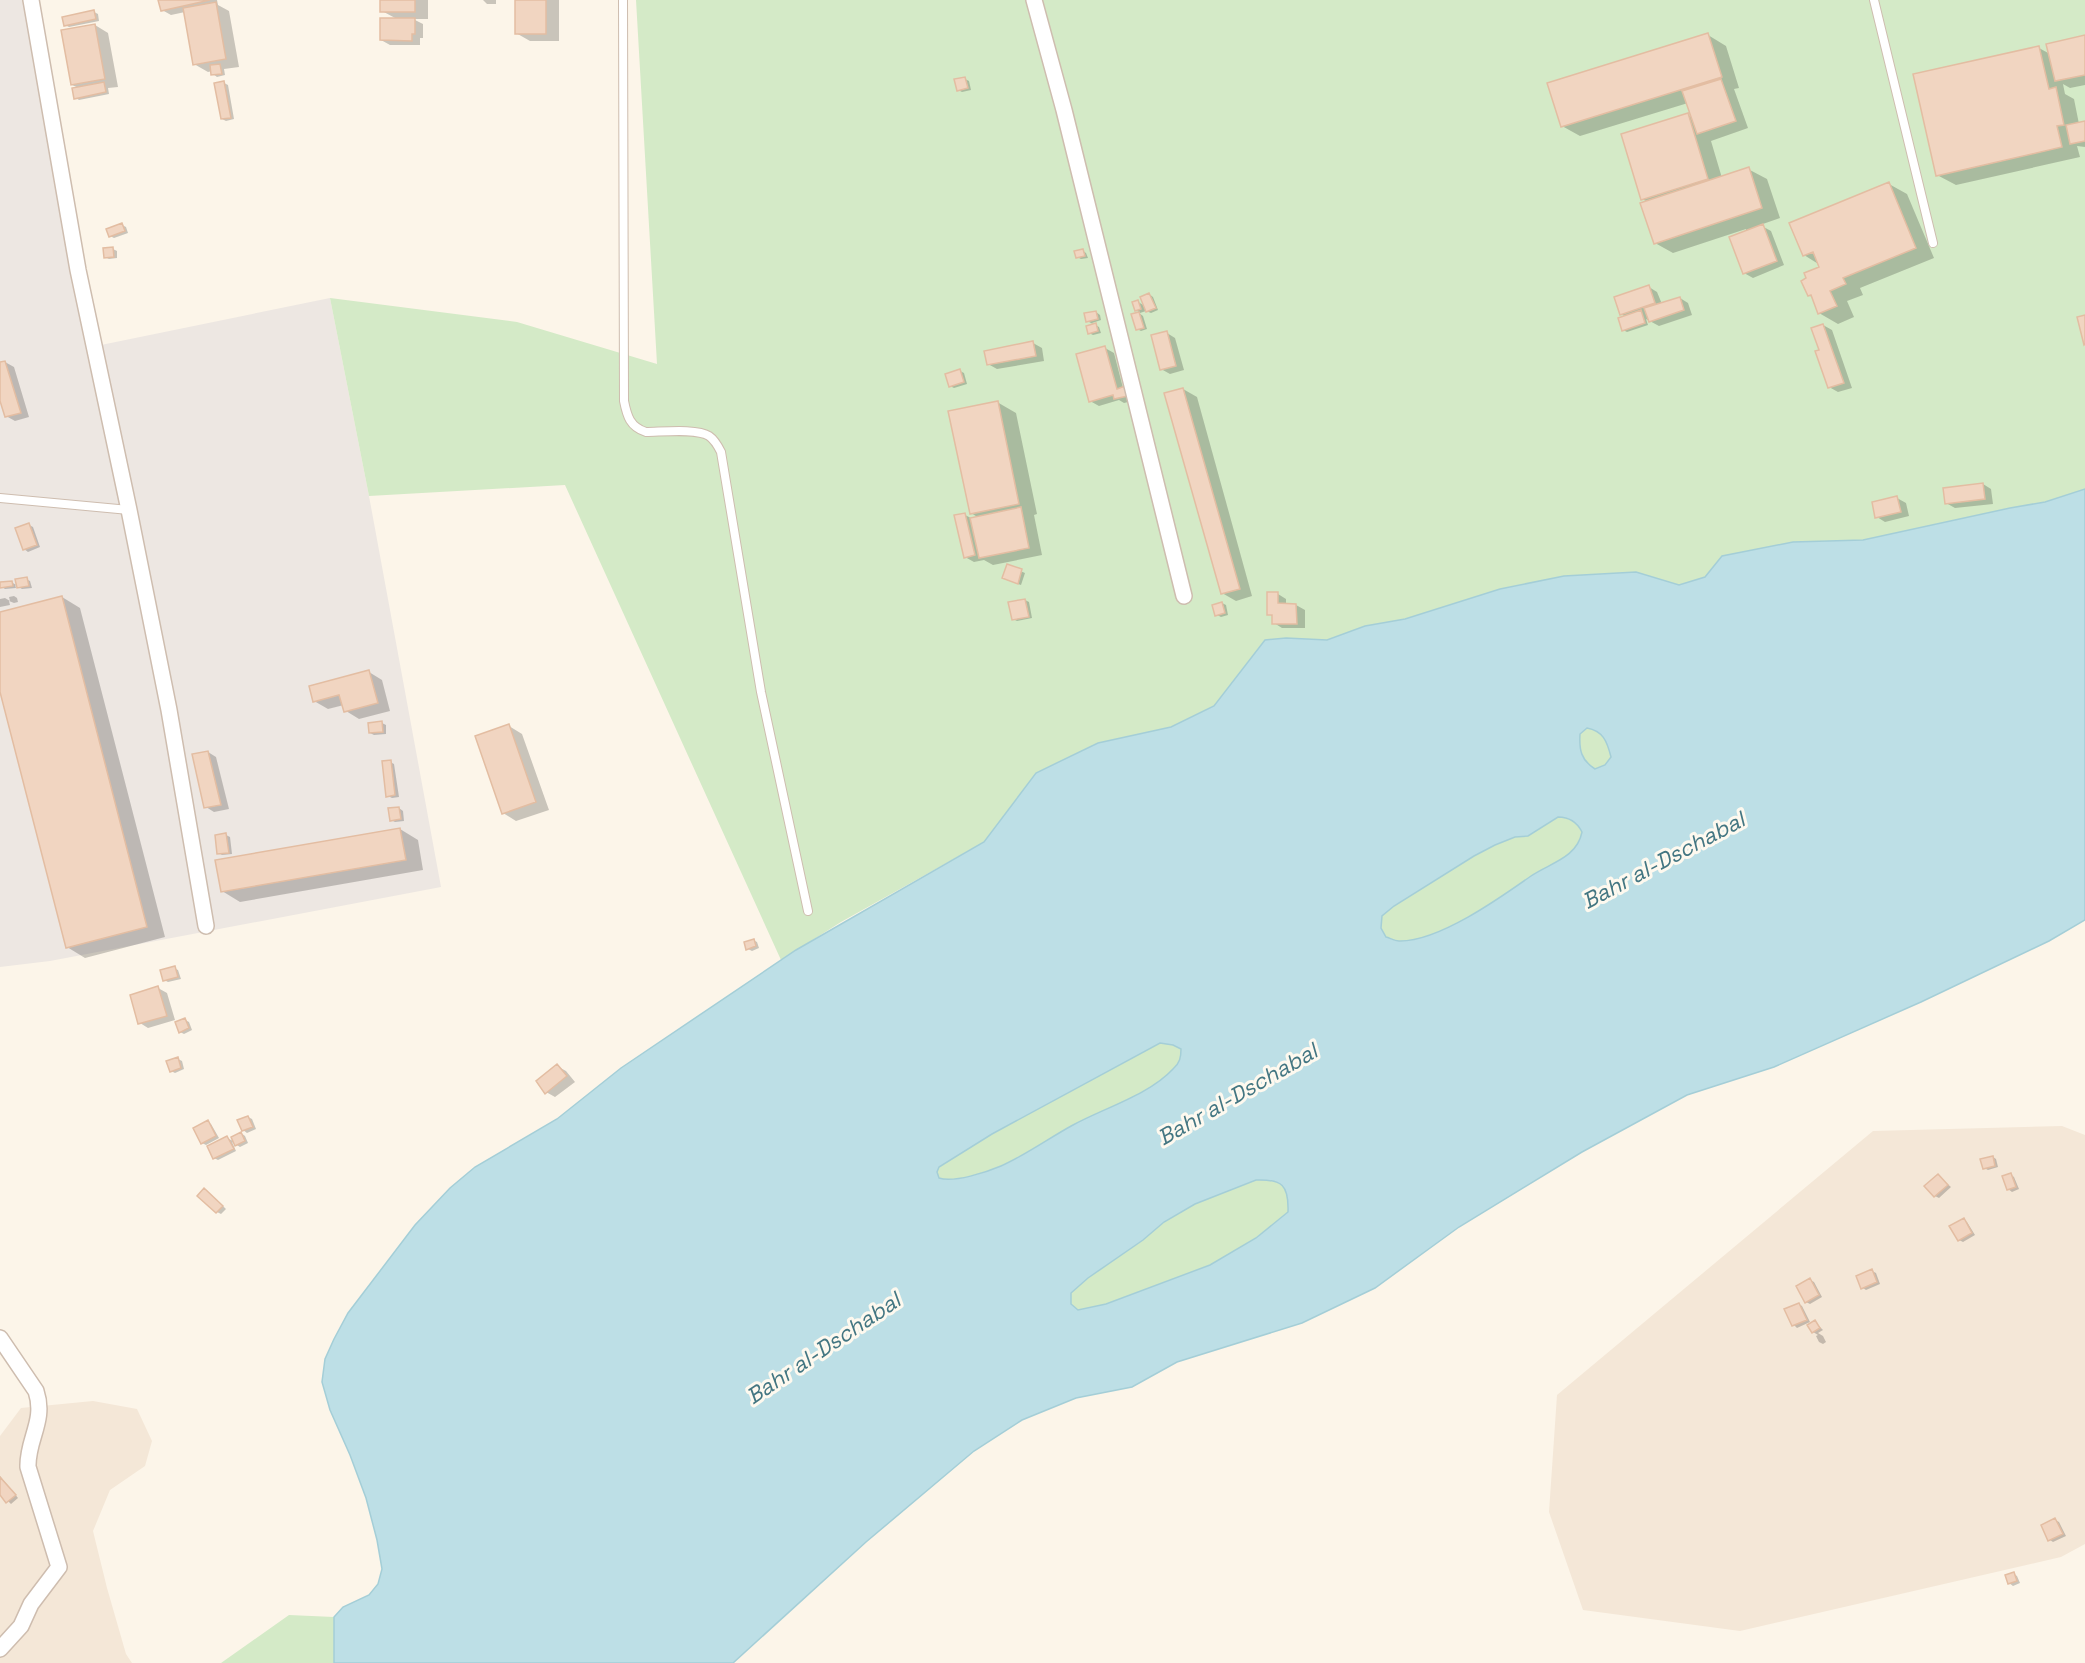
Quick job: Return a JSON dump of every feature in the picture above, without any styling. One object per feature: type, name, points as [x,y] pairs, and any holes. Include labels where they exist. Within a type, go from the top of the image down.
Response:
[{"type":"street","points":[[31,0],[78,270],[169,710],[206,926]]},
{"type":"street","points":[[1034,0],[1064,110],[1184,596]]},
{"type":"street","points":[[0,1338],[36,1391],[39,1400],[40,1416],[30,1444],[28,1467],[59,1567],[31,1604],[21,1626],[0,1648]]},
{"type":"lane","points":[[623,0],[624,401],[627,415],[637,429],[646,432],[699,432],[708,435],[716,442],[721,452],[761,692],[808,911]]},
{"type":"lane","points":[[1874,0],[1933,243]]},
{"type":"lane","points":[[0,498],[129,510]]},
{"type":"shaded area","points":[[0,0],[28,0],[101,345],[330,298],[441,887],[50,961],[0,967]]},
{"type":"shaded area","points":[[2062,1126],[2085,1135],[2085,1544],[2061,1557],[1740,1631],[1583,1610],[1549,1512],[1557,1395],[1873,1131]]},
{"type":"shaded area","points":[[93,1401],[137,1409],[152,1441],[145,1466],[110,1490],[93,1531],[126,1654],[132,1663],[0,1663],[0,1436],[21,1408]]},
{"type":"green space","points":[[636,0],[2085,0],[2085,489],[2045,502],[1863,540],[1793,542],[1723,556],[1705,577],[1679,585],[1636,572],[1564,576],[1500,589],[1405,619],[1365,626],[1327,640],[1286,638],[1265,640],[1214,706],[1171,727],[1098,743],[1036,773],[984,842],[841,922],[781,960],[565,485],[369,496],[330,298],[517,322],[657,364]]},
{"type":"green space","points":[[1587,728],[1601,734],[1611,757],[1605,765],[1594,769],[1586,762],[1580,745],[1580,734]]},
{"type":"green space","points":[[1558,817],[1573,821],[1582,832],[1575,848],[1562,859],[1450,927],[1415,939],[1396,941],[1386,937],[1381,928],[1382,916],[1394,906],[1474,856],[1515,837],[1528,836]]},
{"type":"green space","points":[[1160,1043],[1181,1049],[1180,1057],[1175,1067],[1153,1086],[1077,1123],[1001,1166],[961,1178],[939,1178],[937,1172],[939,1167],[992,1134]]},
{"type":"green space","points":[[1256,1180],[1272,1181],[1282,1186],[1287,1196],[1288,1212],[1256,1238],[1210,1265],[1106,1304],[1078,1310],[1070,1304],[1071,1293],[1088,1278],[1143,1240],[1164,1222],[1195,1204]]},
{"type":"green space","points":[[289,1615],[334,1617],[334,1663],[221,1663]]},
{"type":"water","name":"Bahr al-Dschabal","points":[[2085,489],[2085,920],[2049,941],[1921,1002],[1774,1067],[1687,1095],[1582,1152],[1459,1227],[1375,1288],[1302,1323],[1177,1362],[1132,1387],[1076,1398],[1022,1420],[974,1451],[866,1542],[733,1663],[334,1663],[334,1617],[343,1607],[369,1595],[378,1584],[382,1569],[366,1498],[330,1410],[322,1382],[325,1359],[348,1313],[415,1225],[450,1188],[475,1167],[557,1119],[621,1068],[796,950],[984,842],[1036,773],[1098,743],[1171,727],[1214,706],[1265,640],[1286,638],[1327,640],[1365,626],[1405,619],[1500,589],[1564,576],[1636,572],[1679,585],[1705,577],[1722,556],[1793,542],[1863,540],[2045,502]],"holes":[[[1587,728],[1601,734],[1611,757],[1605,765],[1595,769],[1587,762],[1581,750],[1580,734]],[[1558,817],[1573,821],[1582,832],[1575,848],[1569,854],[1450,927],[1415,939],[1397,941],[1386,937],[1381,928],[1382,916],[1394,906],[1495,845],[1515,837],[1528,836]],[[1160,1043],[1181,1049],[1180,1060],[1175,1067],[1139,1094],[1073,1125],[1001,1166],[962,1178],[939,1178],[937,1172],[939,1167],[992,1134]],[[1256,1180],[1265,1180],[1278,1183],[1285,1190],[1288,1212],[1256,1238],[1210,1265],[1106,1304],[1078,1310],[1071,1304],[1071,1293],[1088,1278],[1143,1240],[1164,1222],[1195,1204]]]},
{"type":"building","points":[[158,0],[210,0],[161,11]]},
{"type":"building","points":[[380,0],[415,0],[415,12],[380,12]]},
{"type":"building","points":[[515,0],[546,0],[546,34],[515,34]]},
{"type":"building","points":[[216,2],[226,59],[193,65],[183,8]]},
{"type":"building","points":[[94,10],[96,19],[64,26],[62,17]]},
{"type":"building","points":[[380,18],[415,18],[415,34],[412,34],[412,41],[380,40]]},
{"type":"building","points":[[95,24],[105,79],[71,85],[61,30]]},
{"type":"building","points":[[1708,33],[1722,77],[1561,127],[1547,83]]},
{"type":"building","points":[[2085,35],[2085,75],[2055,81],[2046,44]]},
{"type":"building","points":[[2039,46],[2049,89],[2056,87],[2064,125],[2057,126],[2062,147],[1936,176],[1913,74]]},
{"type":"building","points":[[220,64],[222,74],[211,75],[210,65]]},
{"type":"building","points":[[965,77],[968,88],[957,91],[954,79]]},
{"type":"building","points":[[1721,79],[1736,121],[1697,134],[1682,91]]},
{"type":"building","points":[[224,81],[231,118],[221,119],[214,83]]},
{"type":"building","points":[[104,82],[106,92],[74,99],[72,88]]},
{"type":"building","points":[[1688,113],[1708,179],[1641,200],[1621,134]]},
{"type":"building","points":[[2085,121],[2085,141],[2070,144],[2066,125]]},
{"type":"building","points":[[1749,167],[1762,208],[1654,244],[1640,203]]},
{"type":"building","points":[[1889,182],[1916,248],[1843,278],[1846,284],[1830,291],[1837,306],[1818,314],[1811,295],[1808,296],[1801,281],[1806,278],[1804,273],[1819,267],[1813,252],[1803,256],[1789,223]]},
{"type":"building","points":[[122,223],[125,231],[109,237],[106,229]]},
{"type":"building","points":[[1763,224],[1777,261],[1743,274],[1729,237]]},
{"type":"building","points":[[113,247],[114,257],[104,258],[103,248]]},
{"type":"building","points":[[1083,249],[1085,256],[1076,258],[1074,251]]},
{"type":"building","points":[[1649,285],[1655,303],[1620,315],[1614,297]]},
{"type":"building","points":[[1149,293],[1156,308],[1146,312],[1140,297]]},
{"type":"building","points":[[1680,297],[1684,310],[1649,322],[1644,308]]},
{"type":"building","points":[[1138,300],[1141,309],[1135,311],[1132,302]]},
{"type":"building","points":[[1641,310],[1645,323],[1622,331],[1618,318]]},
{"type":"building","points":[[1096,311],[1098,319],[1086,322],[1084,313]]},
{"type":"building","points":[[1139,312],[1144,328],[1136,330],[1131,314]]},
{"type":"building","points":[[2085,315],[2085,344],[2084,345],[2077,317]]},
{"type":"building","points":[[1096,323],[1098,331],[1088,334],[1086,326]]},
{"type":"building","points":[[1823,324],[1844,383],[1828,388],[1815,351],[1819,350],[1811,328]]},
{"type":"building","points":[[1167,331],[1176,366],[1160,370],[1151,335]]},
{"type":"building","points":[[1033,341],[1036,356],[987,365],[984,351]]},
{"type":"building","points":[[1105,346],[1117,389],[1125,386],[1128,396],[1114,399],[1113,395],[1089,402],[1076,354]]},
{"type":"building","points":[[5,361],[21,413],[5,417],[0,401],[0,362]]},
{"type":"building","points":[[960,369],[964,382],[949,387],[945,374]]},
{"type":"building","points":[[1183,388],[1240,589],[1221,594],[1164,393]]},
{"type":"building","points":[[998,401],[1019,504],[970,514],[948,411]]},
{"type":"building","points":[[1983,483],[1985,499],[1945,504],[1943,488]]},
{"type":"building","points":[[1897,496],[1901,512],[1875,518],[1872,502]]},
{"type":"building","points":[[1021,507],[1029,548],[979,558],[970,518]]},
{"type":"building","points":[[965,513],[975,555],[964,558],[954,515]]},
{"type":"building","points":[[29,523],[37,545],[23,550],[15,528]]},
{"type":"building","points":[[1007,564],[1022,569],[1018,584],[1002,578]]},
{"type":"building","points":[[27,577],[29,586],[17,588],[15,579]]},
{"type":"building","points":[[12,581],[13,586],[0,588],[0,582]]},
{"type":"building","points":[[1267,592],[1278,592],[1278,603],[1296,604],[1297,624],[1272,624],[1272,615],[1267,615]]},
{"type":"building","points":[[62,596],[147,927],[66,948],[0,692],[0,612]]},
{"type":"building","points":[[1025,599],[1029,617],[1012,620],[1008,602]]},
{"type":"building","points":[[1222,602],[1225,613],[1215,616],[1212,605]]},
{"type":"building","points":[[369,670],[378,703],[344,712],[339,695],[313,702],[309,686]]},
{"type":"building","points":[[382,721],[383,732],[369,733],[368,723]]},
{"type":"building","points":[[509,724],[536,802],[502,814],[475,736]]},
{"type":"building","points":[[208,751],[221,805],[204,808],[192,754]]},
{"type":"building","points":[[391,760],[395,795],[386,797],[382,761]]},
{"type":"building","points":[[399,807],[401,819],[390,821],[388,808]]},
{"type":"building","points":[[400,828],[406,860],[221,892],[215,860]]},
{"type":"building","points":[[226,833],[229,853],[217,854],[215,835]]},
{"type":"building","points":[[754,939],[756,946],[746,950],[744,942]]},
{"type":"building","points":[[175,966],[178,977],[163,981],[160,970]]},
{"type":"building","points":[[158,986],[167,1016],[138,1024],[130,995]]},
{"type":"building","points":[[185,1018],[189,1028],[179,1033],[175,1022]]},
{"type":"building","points":[[178,1057],[181,1068],[170,1072],[166,1061]]},
{"type":"building","points":[[557,1064],[567,1076],[545,1094],[536,1081]]},
{"type":"building","points":[[248,1116],[253,1127],[242,1131],[237,1120]]},
{"type":"building","points":[[208,1120],[216,1136],[201,1144],[193,1128]]},
{"type":"building","points":[[241,1132],[245,1141],[235,1146],[231,1137]]},
{"type":"building","points":[[227,1136],[234,1149],[213,1159],[207,1146]]},
{"type":"building","points":[[1993,1156],[1995,1166],[1983,1169],[1980,1159]]},
{"type":"building","points":[[2011,1173],[2016,1187],[2007,1190],[2002,1176]]},
{"type":"building","points":[[1938,1174],[1948,1185],[1934,1197],[1924,1186]]},
{"type":"building","points":[[204,1188],[223,1206],[216,1213],[197,1196]]},
{"type":"building","points":[[1964,1218],[1972,1233],[1958,1241],[1949,1226]]},
{"type":"building","points":[[1872,1269],[1877,1282],[1861,1289],[1856,1276]]},
{"type":"building","points":[[1810,1278],[1819,1295],[1805,1303],[1796,1286]]},
{"type":"building","points":[[1799,1303],[1807,1320],[1792,1326],[1784,1309]]},
{"type":"building","points":[[1815,1320],[1820,1328],[1812,1333],[1807,1325]]},
{"type":"building","points":[[0,1477],[16,1495],[6,1503],[0,1495]]},
{"type":"building","points":[[2055,1518],[2063,1534],[2048,1541],[2041,1525]]},
{"type":"building","points":[[2014,1572],[2017,1581],[2008,1584],[2005,1575]]}]
